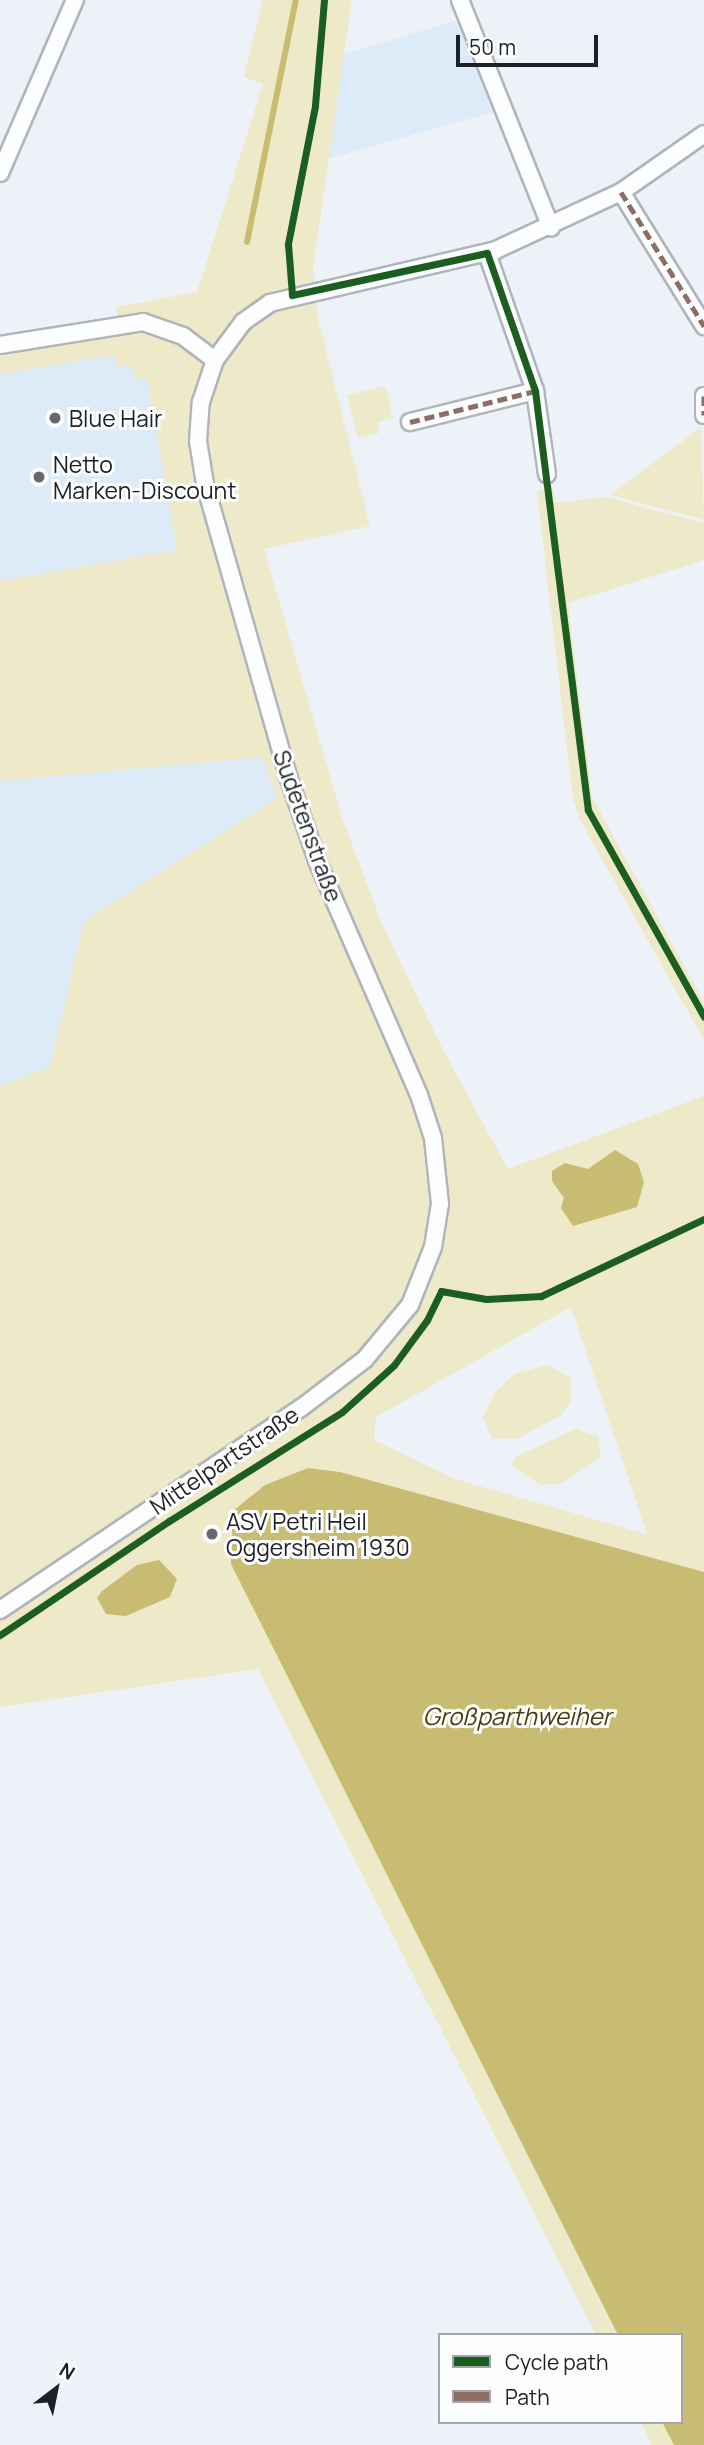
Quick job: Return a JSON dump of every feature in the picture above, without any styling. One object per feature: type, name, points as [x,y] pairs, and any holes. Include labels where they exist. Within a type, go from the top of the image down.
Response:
[{"type":"street","points":[[0,173],[75,0]]},
{"type":"street","points":[[460,0],[551,227]]},
{"type":"street","name":"Sudetenstraße","points":[[422,1282],[433,1247],[440,1205],[433,1138],[419,1095],[317,860],[289,779],[217,529],[198,441],[201,402],[215,360],[243,322],[271,303],[487,253],[551,227],[621,192],[704,134]]},
{"type":"street","points":[[621,192],[704,326]]},
{"type":"street","points":[[487,253],[535,391],[547,474]]},
{"type":"street","points":[[0,345],[143,322],[183,336],[215,360]]},
{"type":"street","points":[[410,422],[535,391]]},
{"type":"street","points":[[704,396],[704,415]]},
{"type":"street","name":"Mittelpartstraße","points":[[0,1610],[330,1388],[384,1340],[422,1282]]},
{"type":"shaded area","points":[[263,0],[352,0],[313,268],[318,318],[370,526],[264,549],[341,814],[381,922],[442,1048],[508,1169],[704,1096],[704,1572],[340,1472],[308,1468],[231,1563],[617,2333],[595,2333],[258,1669],[0,1707],[0,1086],[50,1067],[84,921],[277,798],[263,757],[0,781],[0,581],[177,550],[147,378],[135,380],[132,365],[116,367],[114,355],[0,374],[0,351],[120,331],[116,307],[197,292],[263,84],[244,77]],"holes":[[[571,1307],[647,1534],[455,1479],[374,1440],[376,1417]]]},
{"type":"shaded area","points":[[462,19],[497,111],[327,159],[344,54]]},
{"type":"shaded area","points":[[143,332],[277,799],[0,1589],[0,351]]},
{"type":"shaded area","points":[[385,386],[393,418],[377,422],[379,433],[358,438],[347,395]]},
{"type":"shaded area","points":[[701,427],[704,520],[610,495]]},
{"type":"shaded area","points":[[553,488],[555,503],[606,497],[704,523],[704,560],[568,603],[592,797],[704,1002],[704,1040],[581,822],[573,799],[537,491]]},
{"type":"shaded area","points":[[548,1365],[571,1378],[571,1402],[560,1416],[517,1439],[492,1438],[483,1417],[495,1392],[515,1374]]},
{"type":"shaded area","points":[[576,1429],[598,1436],[601,1457],[562,1483],[540,1485],[511,1465],[517,1456]]},
{"type":"shaded area","points":[[642,2424],[663,2424],[674,2445],[652,2445]]},
{"type":"water","points":[[615,1150],[638,1164],[644,1182],[637,1207],[573,1226],[561,1208],[564,1198],[552,1181],[552,1171],[565,1163],[588,1169]]},
{"type":"water","name":"Großparthweiher","points":[[308,1468],[340,1472],[704,1572],[704,2445],[674,2445],[663,2424],[683,2424],[683,2333],[617,2333],[231,1564],[233,1511],[265,1485]]},
{"type":"water","points":[[159,1560],[177,1579],[170,1597],[126,1616],[106,1614],[97,1598],[102,1591],[137,1565]]},
{"type":"waterway","points":[[247,242],[296,0]]},
{"type":"marked path","points":[[621,192],[704,326]]},
{"type":"marked path","points":[[410,422],[535,391]]},
{"type":"marked path","points":[[704,396],[704,415]]},
{"type":"cycle path","points":[[324,0],[315,106],[288,244],[292,295],[487,253],[535,391],[588,810],[704,1017]]},
{"type":"cycle path","points":[[0,1635],[169,1521],[342,1412],[394,1365],[427,1320],[441,1291],[486,1299],[541,1296],[704,1219]]},
{"type":"place","name":"Blue Hair","points":[[55,418]]},
{"type":"place","name":"Netto Marken-Discount","points":[[39,477]]},
{"type":"place","name":"ASV Petri Heil Oggersheim 1930","points":[[212,1534]]}]
